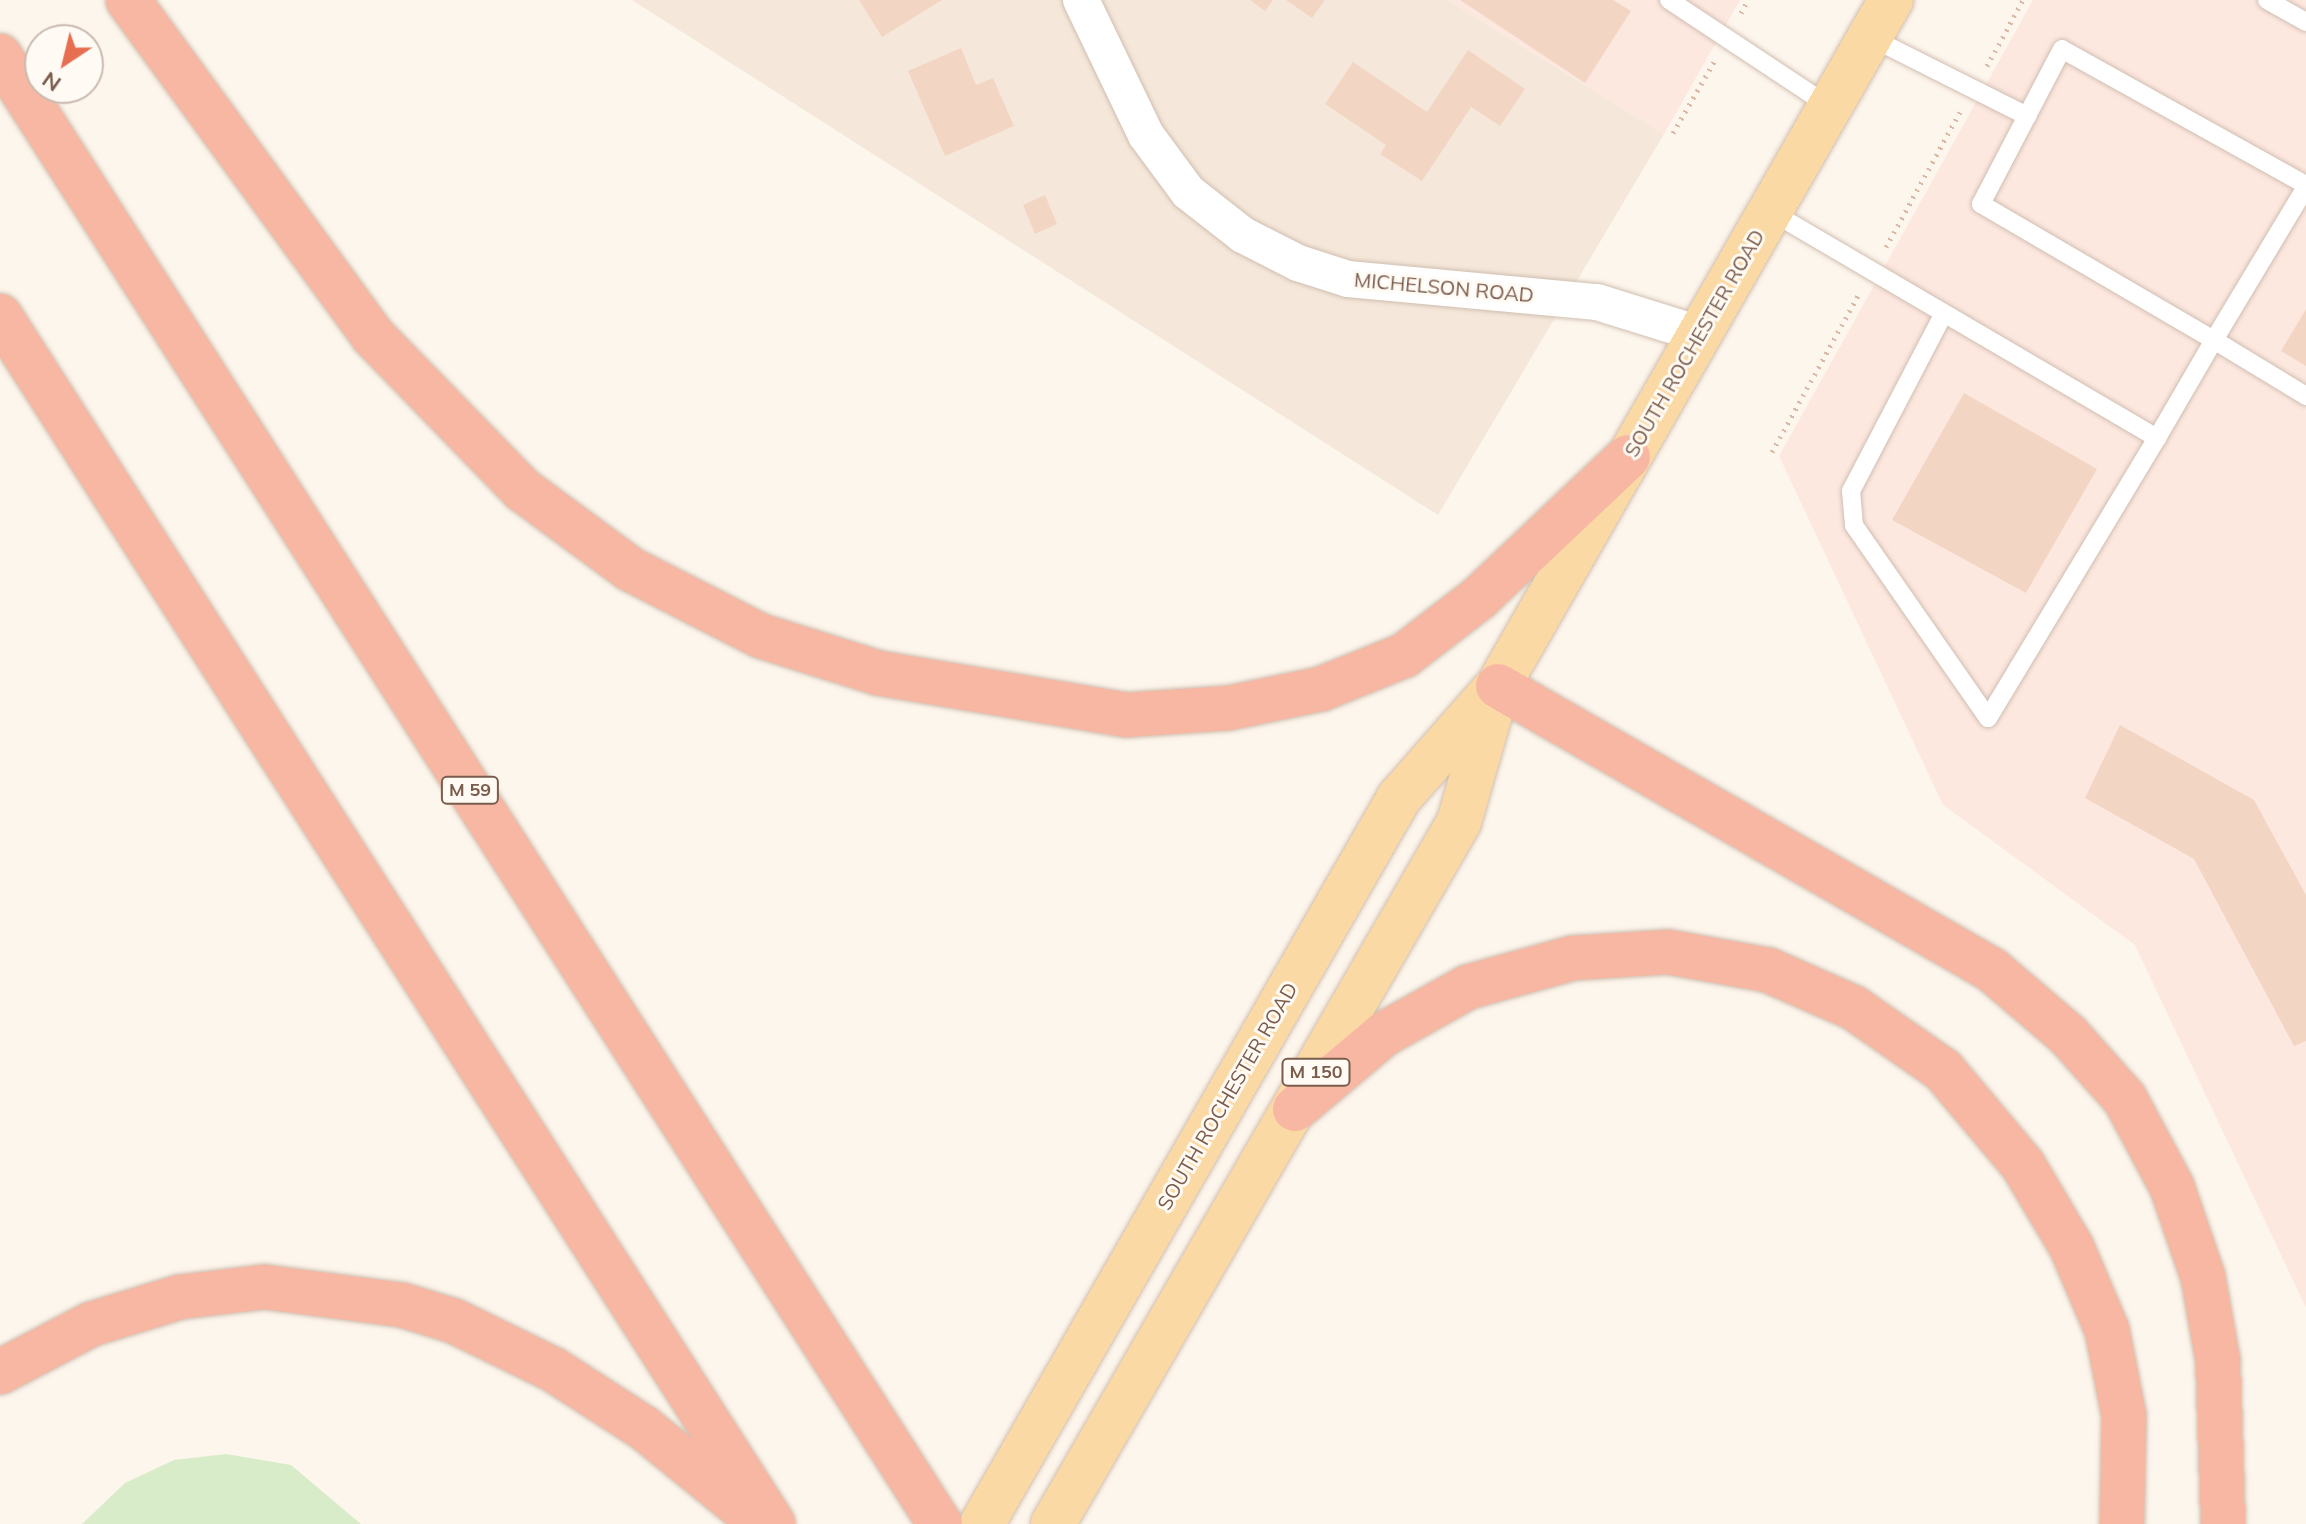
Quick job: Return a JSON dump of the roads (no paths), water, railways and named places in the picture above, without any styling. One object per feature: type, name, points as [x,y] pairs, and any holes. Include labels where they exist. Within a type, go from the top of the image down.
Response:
[{"type":"highway","points":[[128,0],[373,336],[523,490],[630,569],[761,636],[878,673],[1126,715],[1229,708],[1321,689],[1405,655],[1479,598],[1628,457]]},
{"type":"highway","name":"M 59","points":[[0,56],[940,1524]]},
{"type":"highway","points":[[0,316],[773,1524]]},
{"type":"highway","points":[[1498,686],[1992,970],[2068,1035],[2125,1099],[2172,1187],[2203,1277],[2218,1361],[2223,1524]]},
{"type":"highway","points":[[1295,1109],[1384,1034],[1468,987],[1573,958],[1668,952],[1768,970],[1854,1008],[1943,1070],[2023,1165],[2072,1248],[2107,1330],[2124,1416],[2122,1524]]},
{"type":"highway","points":[[0,1372],[92,1324],[180,1297],[265,1287],[402,1305],[454,1321],[554,1370],[644,1428],[762,1524]]},
{"type":"main road","name":"SOUTH ROCHESTER ROAD","points":[[982,1524],[1399,798],[1498,686],[1891,0]]},
{"type":"main road","name":"SOUTH ROCHESTER ROAD","points":[[1053,1524],[1459,822],[1498,686]]},
{"type":"street","name":"MICHELSON ROAD","points":[[1081,0],[1146,135],[1188,192],[1243,235],[1298,263],[1348,279],[1597,302],[1700,334]]},
{"type":"lane","points":[[1669,0],[1829,106]]},
{"type":"lane","points":[[2267,0],[2306,22]]},
{"type":"lane","points":[[1870,37],[2027,116]]},
{"type":"lane","points":[[1943,315],[1851,491],[1854,525],[1988,718],[2157,438],[2214,340],[2306,186],[2062,49],[1981,204],[2214,340],[2306,396]]},
{"type":"lane","points":[[1770,211],[2157,438]]}]
